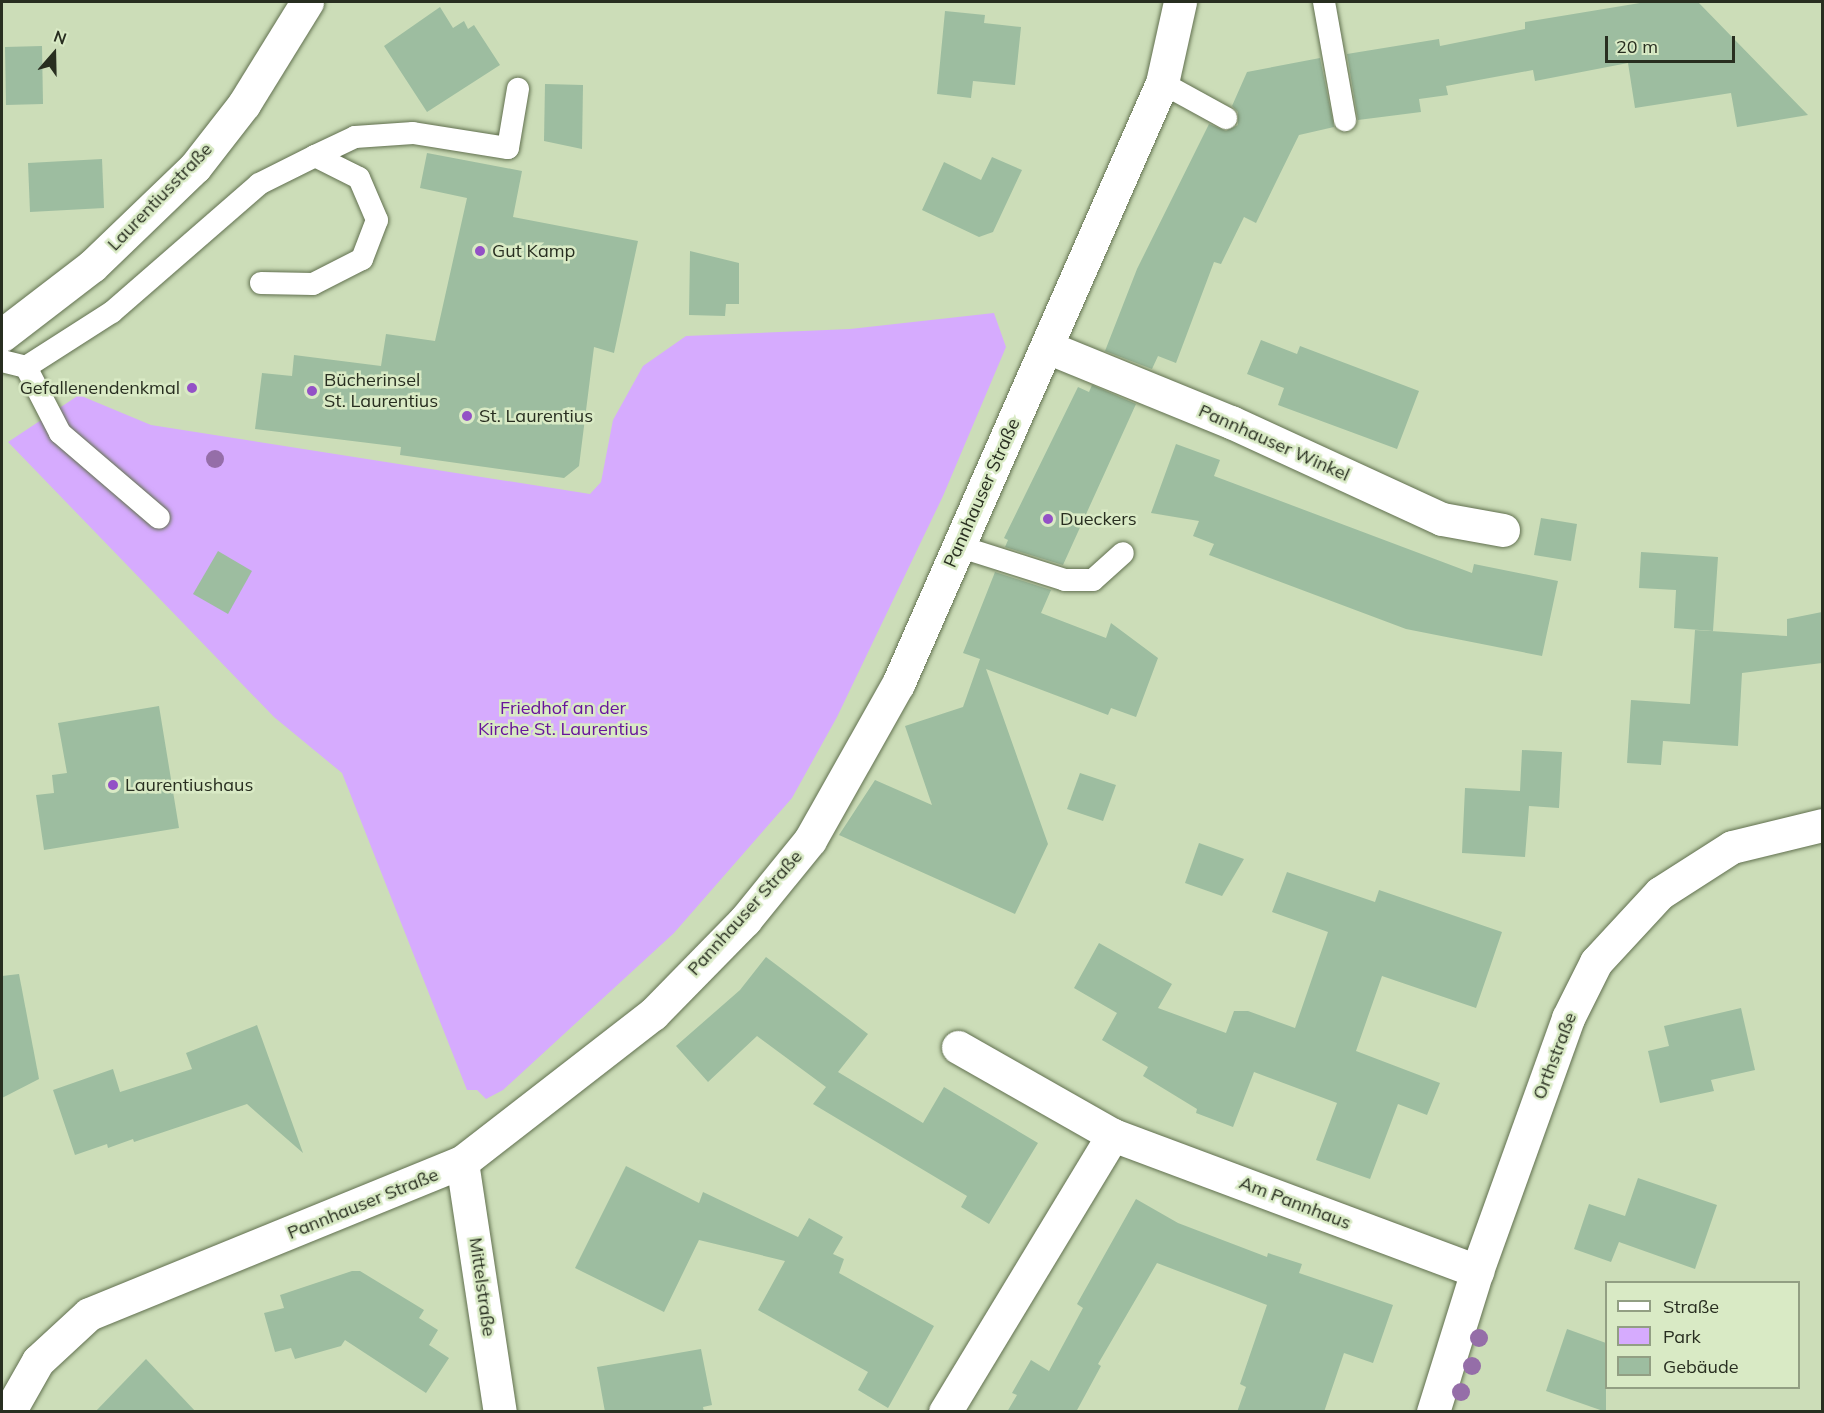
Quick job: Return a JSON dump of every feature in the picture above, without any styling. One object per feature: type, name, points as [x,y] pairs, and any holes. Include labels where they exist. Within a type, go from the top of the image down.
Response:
[{"type":"street","name":"Laurentiusstraße","points":[[2,335],[92,266],[195,167],[244,104],[307,2]]},
{"type":"street","name":"Pannhauser Straße","points":[[9,1412],[38,1361],[89,1314],[462,1162],[653,1014],[745,920],[810,840],[898,684],[1162,83],[1180,2]]},
{"type":"street","name":"Pannhauser Winkel","points":[[1047,347],[1231,422],[1443,519],[1503,530]]},
{"type":"street","name":"Orthstraße","points":[[1433,1412],[1477,1271],[1568,1018],[1596,962],[1659,892],[1723,853],[1822,825]]},
{"type":"street","name":"Am Pannhaus","points":[[958,1047],[1113,1135],[1477,1271]]},
{"type":"street","points":[[945,1412],[1113,1135]]},
{"type":"street","name":"Mittelstraße","points":[[462,1162],[500,1412]]},
{"type":"lane","points":[[1324,2],[1345,120]]},
{"type":"lane","points":[[1162,83],[1226,118]]},
{"type":"lane","points":[[2,361],[26,367],[112,312],[259,184],[355,138],[413,133],[508,148],[518,90]]},
{"type":"lane","points":[[261,283],[313,284],[362,259],[377,220],[359,178],[315,156]]},
{"type":"lane","points":[[26,367],[60,433],[159,518]]},
{"type":"lane","points":[[958,546],[1065,580],[1093,580],[1123,553]]},
{"type":"green space","name":"Friedhof an der Kirche St. Laurentius","points":[[994,313],[1006,347],[943,496],[837,717],[792,798],[674,933],[503,1090],[486,1099],[477,1090],[467,1090],[342,773],[274,717],[8,442],[79,395],[151,425],[590,494],[601,482],[613,420],[643,366],[686,336],[850,329]]},
{"type":"building","points":[[1646,2],[1698,2],[1808,115],[1737,127],[1731,93],[1635,108],[1628,63],[1535,81],[1533,70],[1446,86],[1448,95],[1419,99],[1421,112],[1358,120],[1347,54],[1439,39],[1440,46],[1525,29],[1525,22]]},
{"type":"building","points":[[440,7],[453,28],[464,21],[468,29],[474,25],[500,65],[427,112],[384,46]]},
{"type":"building","points":[[945,11],[985,15],[984,23],[1021,27],[1015,85],[973,81],[971,98],[937,94]]},
{"type":"building","points":[[42,46],[43,104],[6,105],[5,47]]},
{"type":"building","points":[[1320,58],[1334,127],[1299,135],[1256,223],[1244,217],[1221,264],[1214,262],[1176,363],[1158,356],[1152,369],[1105,351],[1137,269],[1209,124],[1226,131],[1238,125],[1238,112],[1232,106],[1247,72]]},
{"type":"building","points":[[545,84],[583,85],[582,149],[544,141]]},
{"type":"building","points":[[427,153],[522,171],[513,217],[638,241],[614,353],[594,347],[579,466],[564,478],[400,455],[401,447],[255,429],[262,373],[292,376],[294,355],[381,366],[386,334],[435,341],[467,198],[420,188]]},
{"type":"building","points":[[992,157],[1022,170],[993,232],[979,237],[922,210],[944,162],[981,180]]},
{"type":"building","points":[[102,159],[104,208],[30,212],[28,163]]},
{"type":"building","points":[[690,251],[739,263],[739,304],[726,304],[725,316],[689,315]]},
{"type":"building","points":[[1261,340],[1297,354],[1300,346],[1419,391],[1397,449],[1278,405],[1284,388],[1247,374]]},
{"type":"building","points":[[1092,385],[1136,404],[1063,565],[1005,547],[1008,540],[1004,538],[1078,387],[1089,392]]},
{"type":"building","points":[[1176,444],[1220,460],[1214,476],[1472,573],[1474,564],[1558,581],[1542,656],[1406,629],[1209,555],[1214,544],[1193,536],[1199,521],[1151,513]]},
{"type":"building","points":[[1541,518],[1577,524],[1571,561],[1534,555]]},
{"type":"building","points":[[218,551],[252,571],[228,614],[193,594]]},
{"type":"building","points":[[1641,552],[1718,557],[1713,631],[1674,628],[1676,590],[1639,588]]},
{"type":"building","points":[[995,572],[1051,590],[1041,613],[1106,638],[1111,623],[1158,658],[1136,717],[1111,708],[1108,715],[986,669],[1048,844],[1015,914],[839,835],[875,780],[932,805],[905,726],[963,707],[980,659],[963,653]]},
{"type":"building","points":[[1822,612],[1822,663],[1742,673],[1738,746],[1663,741],[1661,765],[1627,763],[1631,700],[1690,704],[1695,630],[1787,636],[1787,619]]},
{"type":"building","name":"Laurentiushaus","points":[[159,706],[179,828],[44,850],[36,795],[54,793],[52,775],[67,773],[58,723]]},
{"type":"building","points":[[1522,750],[1562,752],[1559,808],[1529,806],[1525,857],[1462,853],[1465,788],[1520,791]]},
{"type":"building","points":[[1080,773],[1116,785],[1103,821],[1067,809]]},
{"type":"building","points":[[1199,843],[1244,859],[1222,896],[1185,883]]},
{"type":"building","points":[[1287,872],[1375,902],[1379,890],[1502,932],[1476,1008],[1382,976],[1356,1051],[1440,1083],[1427,1115],[1398,1104],[1370,1179],[1316,1160],[1337,1103],[1254,1072],[1233,1127],[1196,1113],[1197,1109],[1143,1076],[1148,1067],[1102,1040],[1117,1013],[1074,988],[1099,943],[1172,984],[1158,1008],[1226,1033],[1234,1011],[1248,1011],[1295,1028],[1328,932],[1272,912]]},
{"type":"building","points":[[766,957],[868,1034],[838,1072],[923,1123],[944,1087],[1038,1143],[989,1224],[961,1207],[967,1196],[813,1104],[826,1087],[757,1036],[708,1082],[676,1046],[740,990]]},
{"type":"building","points":[[19,974],[39,1079],[2,1098],[2,976]]},
{"type":"building","points":[[1741,1008],[1755,1070],[1711,1080],[1714,1091],[1660,1103],[1648,1051],[1669,1046],[1664,1026]]},
{"type":"building","points":[[257,1025],[303,1153],[247,1104],[134,1142],[133,1139],[108,1148],[107,1144],[75,1155],[53,1090],[113,1069],[120,1092],[192,1069],[186,1053]]},
{"type":"building","points":[[626,1166],[699,1203],[703,1192],[798,1237],[809,1218],[843,1237],[833,1254],[844,1259],[839,1273],[934,1326],[888,1408],[858,1390],[868,1372],[758,1310],[785,1261],[699,1240],[664,1312],[575,1268]]},
{"type":"building","points":[[1638,1178],[1717,1205],[1695,1269],[1619,1242],[1611,1262],[1574,1249],[1589,1204],[1625,1216]]},
{"type":"building","points":[[1136,1199],[1178,1223],[1267,1257],[1268,1253],[1302,1264],[1299,1273],[1393,1305],[1373,1363],[1344,1353],[1324,1412],[1237,1412],[1246,1387],[1240,1384],[1267,1305],[1157,1263],[1098,1364],[1101,1366],[1076,1412],[1007,1412],[1017,1395],[1012,1393],[1031,1360],[1049,1371],[1083,1308],[1077,1304]]},
{"type":"building","points":[[352,1271],[360,1271],[424,1310],[419,1318],[438,1330],[429,1345],[449,1358],[426,1393],[345,1340],[341,1346],[295,1359],[291,1348],[275,1352],[264,1313],[284,1308],[280,1295]]},
{"type":"building","points":[[1567,1329],[1605,1343],[1606,1412],[1546,1391]]},
{"type":"building","points":[[701,1349],[712,1405],[703,1407],[704,1412],[605,1412],[597,1367]]},
{"type":"building","points":[[146,1359],[196,1412],[95,1412]]},
{"type":"place","name":"Gut Kamp","points":[[480,251]]},
{"type":"place","name":"Gefallenendenkmal","points":[[192,388]]},
{"type":"place","name":"Bücherinsel St. Laurentius","points":[[312,391]]},
{"type":"place","name":"St. Laurentius","points":[[467,416]]},
{"type":"place","name":"Dueckers","points":[[1048,519]]},
{"type":"place","name":"Laurentiushaus","points":[[113,785]]}]
